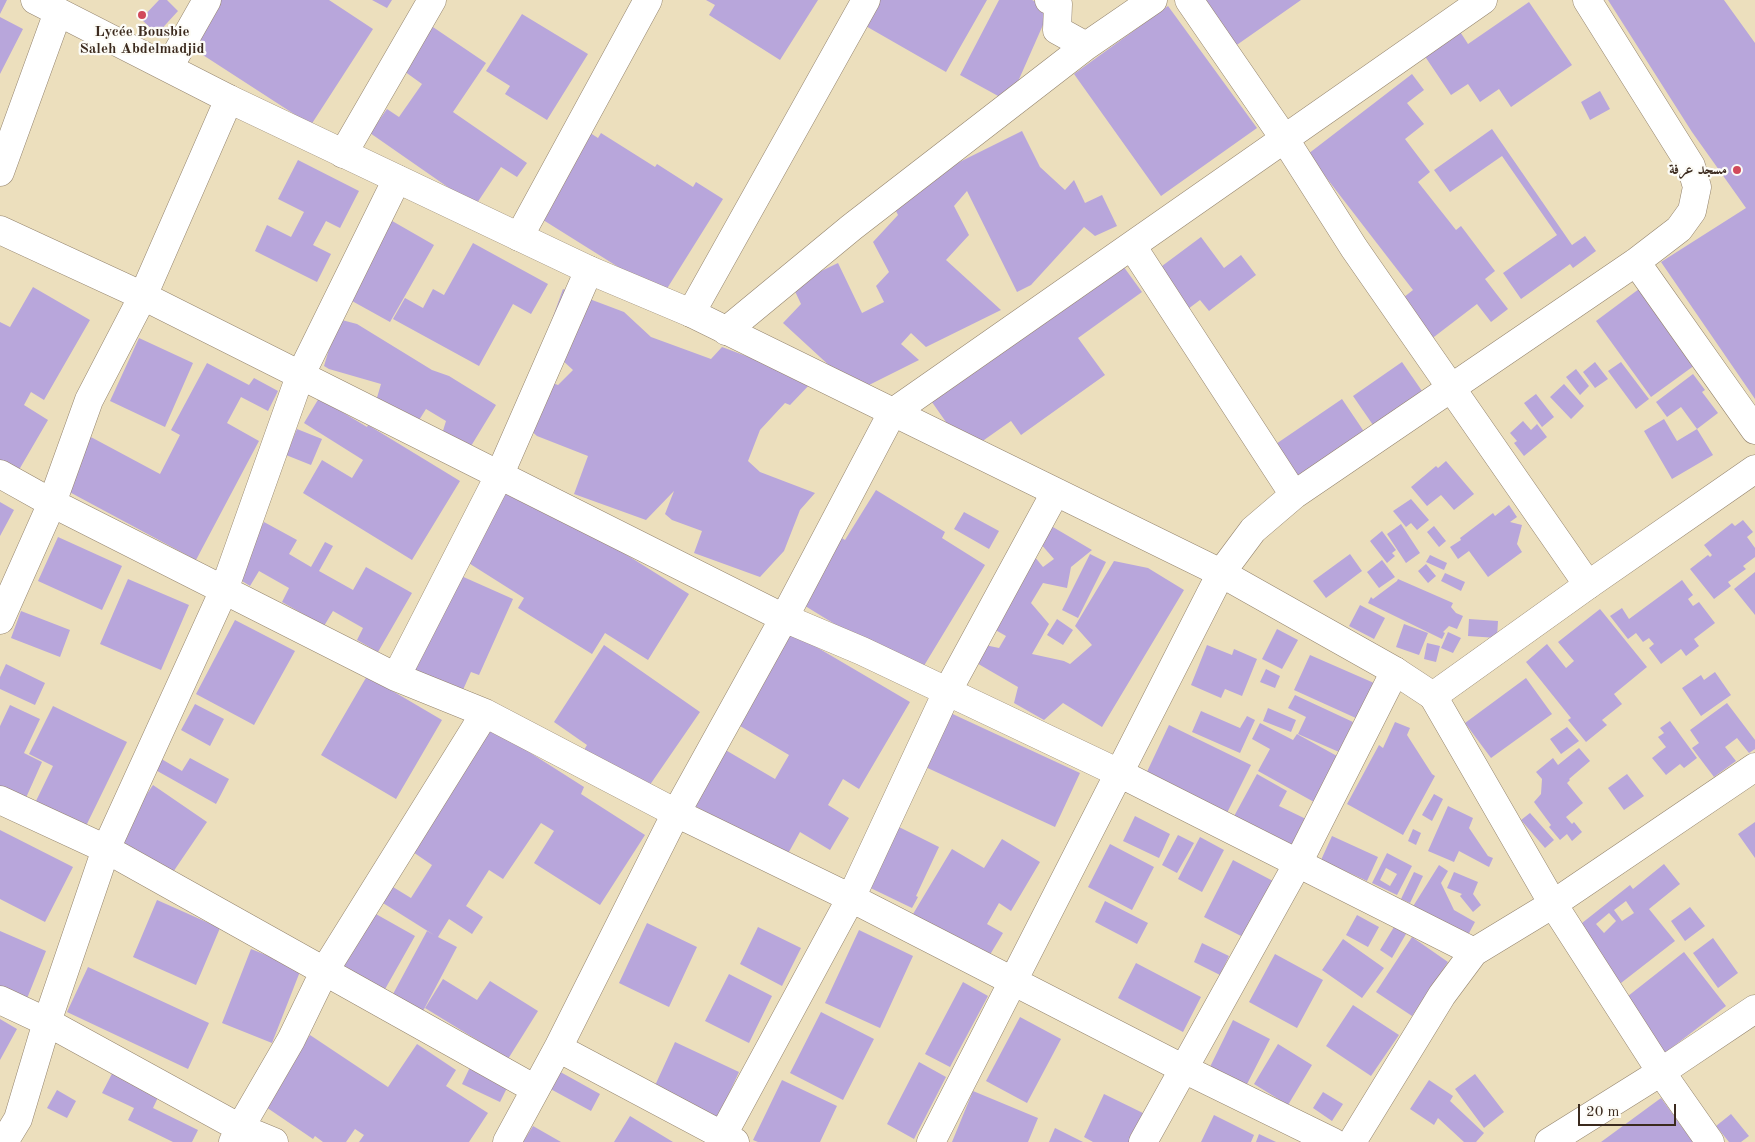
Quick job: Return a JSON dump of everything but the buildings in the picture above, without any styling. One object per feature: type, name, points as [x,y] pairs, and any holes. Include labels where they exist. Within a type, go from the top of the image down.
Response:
[{"type":"street","points":[[169,67],[207,0]]},
{"type":"street","points":[[343,154],[432,0]]},
{"type":"street","points":[[519,237],[648,0]]},
{"type":"street","points":[[691,313],[866,0]]},
{"type":"street","points":[[1049,0],[1058,4],[1057,30]]},
{"type":"street","points":[[1057,30],[1073,0]]},
{"type":"street","points":[[726,331],[852,227],[1086,46],[1153,0]]},
{"type":"street","points":[[1189,0],[1284,138],[1354,248],[1588,585]]},
{"type":"street","points":[[507,1142],[558,1048],[676,813],[784,618],[892,413],[1483,0]]},
{"type":"street","points":[[931,1142],[1220,573],[1253,530],[1294,495],[1636,262],[1679,229],[1692,211],[1697,187],[1691,166],[1587,0]]},
{"type":"street","points":[[0,172],[46,6],[343,154],[589,270],[691,313],[1220,573],[1395,671],[1432,696],[1553,904],[1661,1072],[1710,1142]]},
{"type":"street","points":[[1057,30],[1086,46]]},
{"type":"street","points":[[0,620],[52,503],[88,400],[143,296],[229,98]]},
{"type":"street","points":[[4,1142],[18,1119],[47,1022],[106,849],[224,590],[300,376],[397,179]]},
{"type":"street","points":[[0,230],[143,296],[784,618],[862,651],[1119,773],[1474,952]]},
{"type":"street","points":[[1132,246],[1294,495]]},
{"type":"street","points":[[1636,262],[1755,430]]},
{"type":"street","points":[[396,677],[499,476],[589,270]]},
{"type":"street","points":[[1432,696],[1755,469]]},
{"type":"street","points":[[0,474],[52,503],[396,677],[485,713],[676,813],[851,898],[1184,1069],[1332,1142]]},
{"type":"street","points":[[558,1048],[725,1140],[851,898],[947,692],[1055,493]]},
{"type":"street","points":[[1143,1142],[1298,862],[1395,671]]},
{"type":"street","points":[[237,1135],[291,1040],[325,970],[485,713]]},
{"type":"street","points":[[1352,1142],[1442,995],[1474,952],[1553,904],[1755,767]]},
{"type":"street","points":[[0,800],[106,849],[535,1089]]},
{"type":"street","points":[[0,1000],[47,1022],[237,1135],[274,1142]]},
{"type":"street","points":[[1549,1142],[1661,1072],[1755,1009]]},
{"type":"place","name":"Lycée Bousbie Saleh Abdelmadjid","points":[[142,15]]},
{"type":"place","name":"مسجد عرفة","points":[[1737,170]]}]
